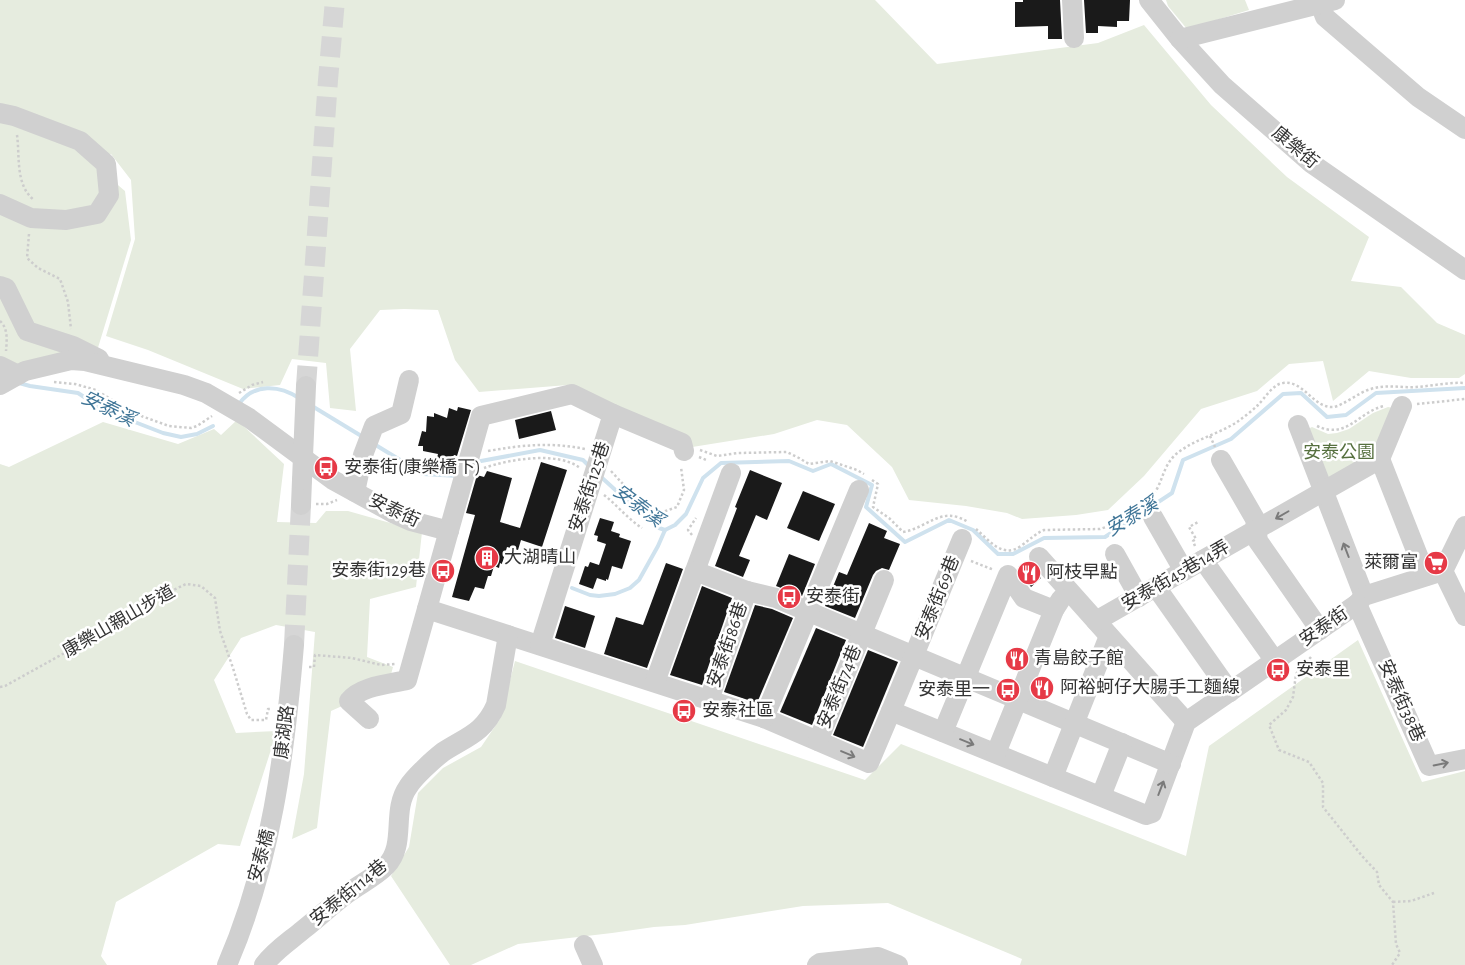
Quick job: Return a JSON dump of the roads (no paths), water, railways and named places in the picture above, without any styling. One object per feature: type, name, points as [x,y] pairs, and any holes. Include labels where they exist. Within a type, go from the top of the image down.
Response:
[{"type":"street","points":[[1072,0],[1074,38]]},
{"type":"street","name":"康樂街","points":[[1149,0],[1180,39],[1222,85],[1311,163],[1465,268]]},
{"type":"street","points":[[1180,39],[1327,2],[1324,18],[1418,97],[1465,129]]},
{"type":"street","points":[[0,204],[34,210],[66,220],[97,214],[109,194],[106,164],[80,141],[7,114]]},
{"type":"street","points":[[0,286],[6,288],[28,331],[73,346],[121,369]]},
{"type":"street","name":"安泰街","points":[[5,373],[26,371],[71,360],[85,361],[184,385],[206,393],[249,418],[333,480],[351,490],[411,522],[449,531]]},
{"type":"street","points":[[351,490],[374,426],[401,414],[409,380]]},
{"type":"street","points":[[301,504],[306,386]]},
{"type":"street","points":[[369,719],[349,701],[353,696],[365,690],[407,680],[481,416],[572,394],[613,414],[682,443],[684,451]]},
{"type":"street","points":[[1402,406],[1380,459],[1434,574],[1465,616]]},
{"type":"street","name":"安泰街125巷","points":[[540,645],[613,414]]},
{"type":"street","points":[[1298,426],[1324,491],[1360,600]]},
{"type":"street","name":"安泰街45巷14弄","points":[[1096,621],[1380,459]]},
{"type":"street","points":[[1221,460],[1255,519],[1258,541],[1320,630]]},
{"type":"street","points":[[654,682],[730,473]]},
{"type":"street","points":[[764,718],[859,490]]},
{"type":"street","points":[[1153,517],[1184,571]]},
{"type":"street","points":[[1434,574],[1465,526]]},
{"type":"street","name":"安泰街69巷","points":[[891,710],[962,539]]},
{"type":"street","points":[[1116,554],[1230,692]]},
{"type":"street","points":[[427,609],[764,718],[869,763],[891,710],[1146,815],[1152,813],[1186,722],[1039,557]]},
{"type":"street","points":[[1203,560],[1275,661]]},
{"type":"street","points":[[695,571],[747,591],[776,598],[808,611],[1170,764]]},
{"type":"street","name":"安泰街","points":[[1186,722],[1320,630],[1360,600],[1434,574]]},
{"type":"street","points":[[943,732],[1008,576],[1024,598],[1054,610]]},
{"type":"street","name":"安泰街74巷","points":[[818,741],[884,580]]},
{"type":"street","points":[[996,754],[1054,610],[1067,589]]},
{"type":"street","name":"安泰街86巷","points":[[709,700],[747,591]]},
{"type":"street","name":"安泰街38巷","points":[[1360,600],[1430,766],[1465,759]]},
{"type":"street","name":"安泰街114巷","points":[[264,965],[280,948],[348,893],[385,867],[392,859],[396,851],[400,810],[408,786],[443,752],[466,740],[480,729],[492,713],[496,705],[508,635]]},
{"type":"street","points":[[1053,777],[1110,636]]},
{"type":"street","name":"康湖路","points":[[272,818],[289,710],[294,645]]},
{"type":"street","points":[[1101,796],[1122,743]]},
{"type":"street","name":"安泰橋","points":[[227,965],[247,912],[272,818]]},
{"type":"street","points":[[584,945],[593,965]]},
{"type":"street","points":[[817,965],[820,963],[878,957],[898,965]]},
{"type":"waterway","name":"安泰溪","points":[[19,383],[78,393],[104,410],[163,433],[181,437],[197,434],[213,426]]},
{"type":"waterway","name":"安泰溪","points":[[239,404],[252,392],[267,388],[283,390],[299,398]]},
{"type":"waterway","name":"安泰溪","points":[[600,476],[659,528],[665,530],[675,525],[686,514],[703,478],[721,463],[789,461],[813,471],[831,464],[872,485],[866,507],[905,542],[949,520],[973,530],[998,554],[1013,554],[1044,538],[1105,537],[1172,493],[1183,460],[1231,439],[1283,394],[1301,393],[1327,417],[1346,415],[1376,393],[1465,388]]},
{"type":"waterway","name":"安泰溪","points":[[312,406],[363,437]]},
{"type":"waterway","name":"安泰溪","points":[[374,444],[423,474],[458,476]]},
{"type":"waterway","name":"安泰溪","points":[[481,461],[540,450],[583,460],[589,466]]},
{"type":"waterway","points":[[572,588],[590,595],[599,596],[615,594],[630,588],[639,580],[665,530]]},
{"type":"tunnel","points":[[306,386],[335,0]]},
{"type":"tunnel","points":[[294,645],[301,505]]},
{"type":"place","name":"安泰街(康樂橋下)","points":[[326,468]]},
{"type":"place","name":"大湖晴山","points":[[487,558]]},
{"type":"place","name":"萊爾富","points":[[1436,563]]},
{"type":"place","name":"安泰街129巷","points":[[443,571]]},
{"type":"place","name":"阿枝早點","points":[[1029,573]]},
{"type":"place","name":"安泰街","points":[[789,597]]},
{"type":"place","name":"青島餃子館","points":[[1017,659]]},
{"type":"place","name":"安泰里","points":[[1278,670]]},
{"type":"place","name":"阿裕蚵仔大腸手工麵線","points":[[1042,688]]},
{"type":"place","name":"安泰里一","points":[[1008,690]]},
{"type":"place","name":"安泰社區","points":[[684,711]]},
{"type":"park label","name":"安泰公園","points":[[1339,453]]}]
